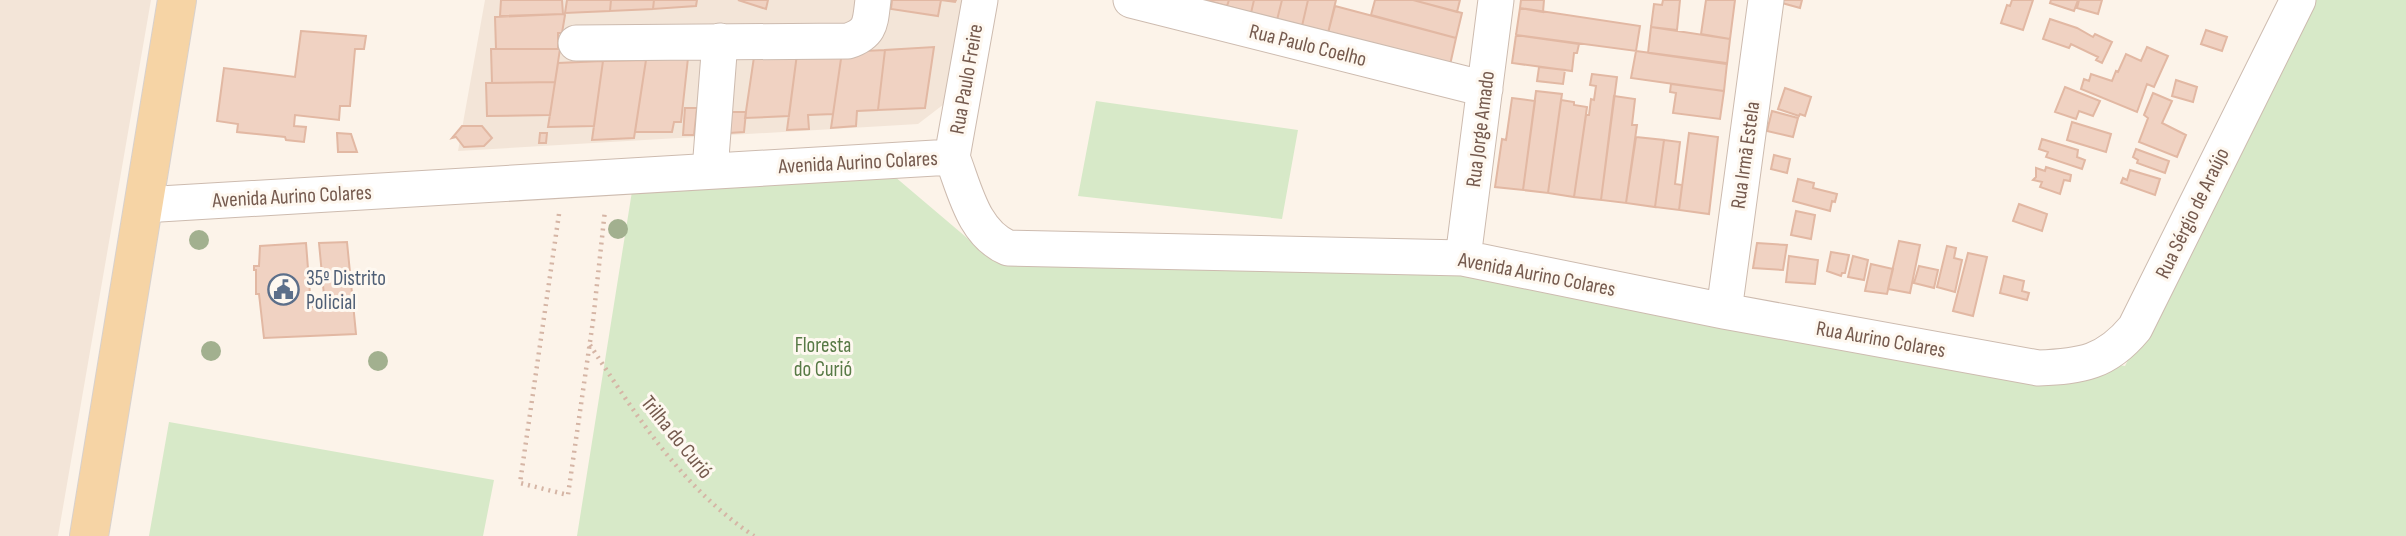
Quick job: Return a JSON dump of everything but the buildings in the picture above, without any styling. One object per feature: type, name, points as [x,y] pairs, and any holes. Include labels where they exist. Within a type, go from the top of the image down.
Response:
[{"type":"main road","points":[[89,536],[177,0]]},
{"type":"street","points":[[576,43],[848,41],[860,37],[869,27],[873,0]]},
{"type":"street","name":"Rua Paulo Freire","points":[[952,157],[980,0]]},
{"type":"street","name":"Rua Paulo Coelho","points":[[1130,0],[1485,89]]},
{"type":"street","name":"Rua Jorge Amado","points":[[1463,258],[1496,0]]},
{"type":"street","name":"Rua Irmã Estela","points":[[1724,311],[1766,0]]},
{"type":"street","name":"Rua Sérgio de Araújo","points":[[2038,368],[2071,365],[2103,357],[2119,347],[2135,328],[2298,0]]},
{"type":"street","points":[[710,170],[720,41]]},
{"type":"street","name":"Avenida Aurino Colares","points":[[143,205],[952,157],[975,216],[996,243],[1008,248],[1463,258],[1724,311]]},
{"type":"street","name":"Rua Aurino Colares","points":[[1724,311],[2038,368]]},
{"type":"path","points":[[559,214],[520,483],[568,495],[590,345],[606,201]]},
{"type":"path","name":"Trilha do Curió","points":[[590,345],[650,435],[694,485],[754,536]]},
{"type":"shaded area","points":[[0,0],[151,0],[58,536],[0,536]]},
{"type":"shaded area","points":[[485,0],[962,0],[948,101],[918,124],[458,151]]},
{"type":"green space","name":"Floresta do Curió","points":[[2302,0],[2406,0],[2406,536],[577,536],[633,185],[894,176],[986,254],[1480,268],[2125,366]]},
{"type":"green space","points":[[1096,101],[1298,130],[1282,219],[1078,196]]},
{"type":"green space","points":[[169,422],[494,480],[483,536],[149,536]]},
{"type":"place","name":"35º Distrito Policial","points":[[283,290]]}]
